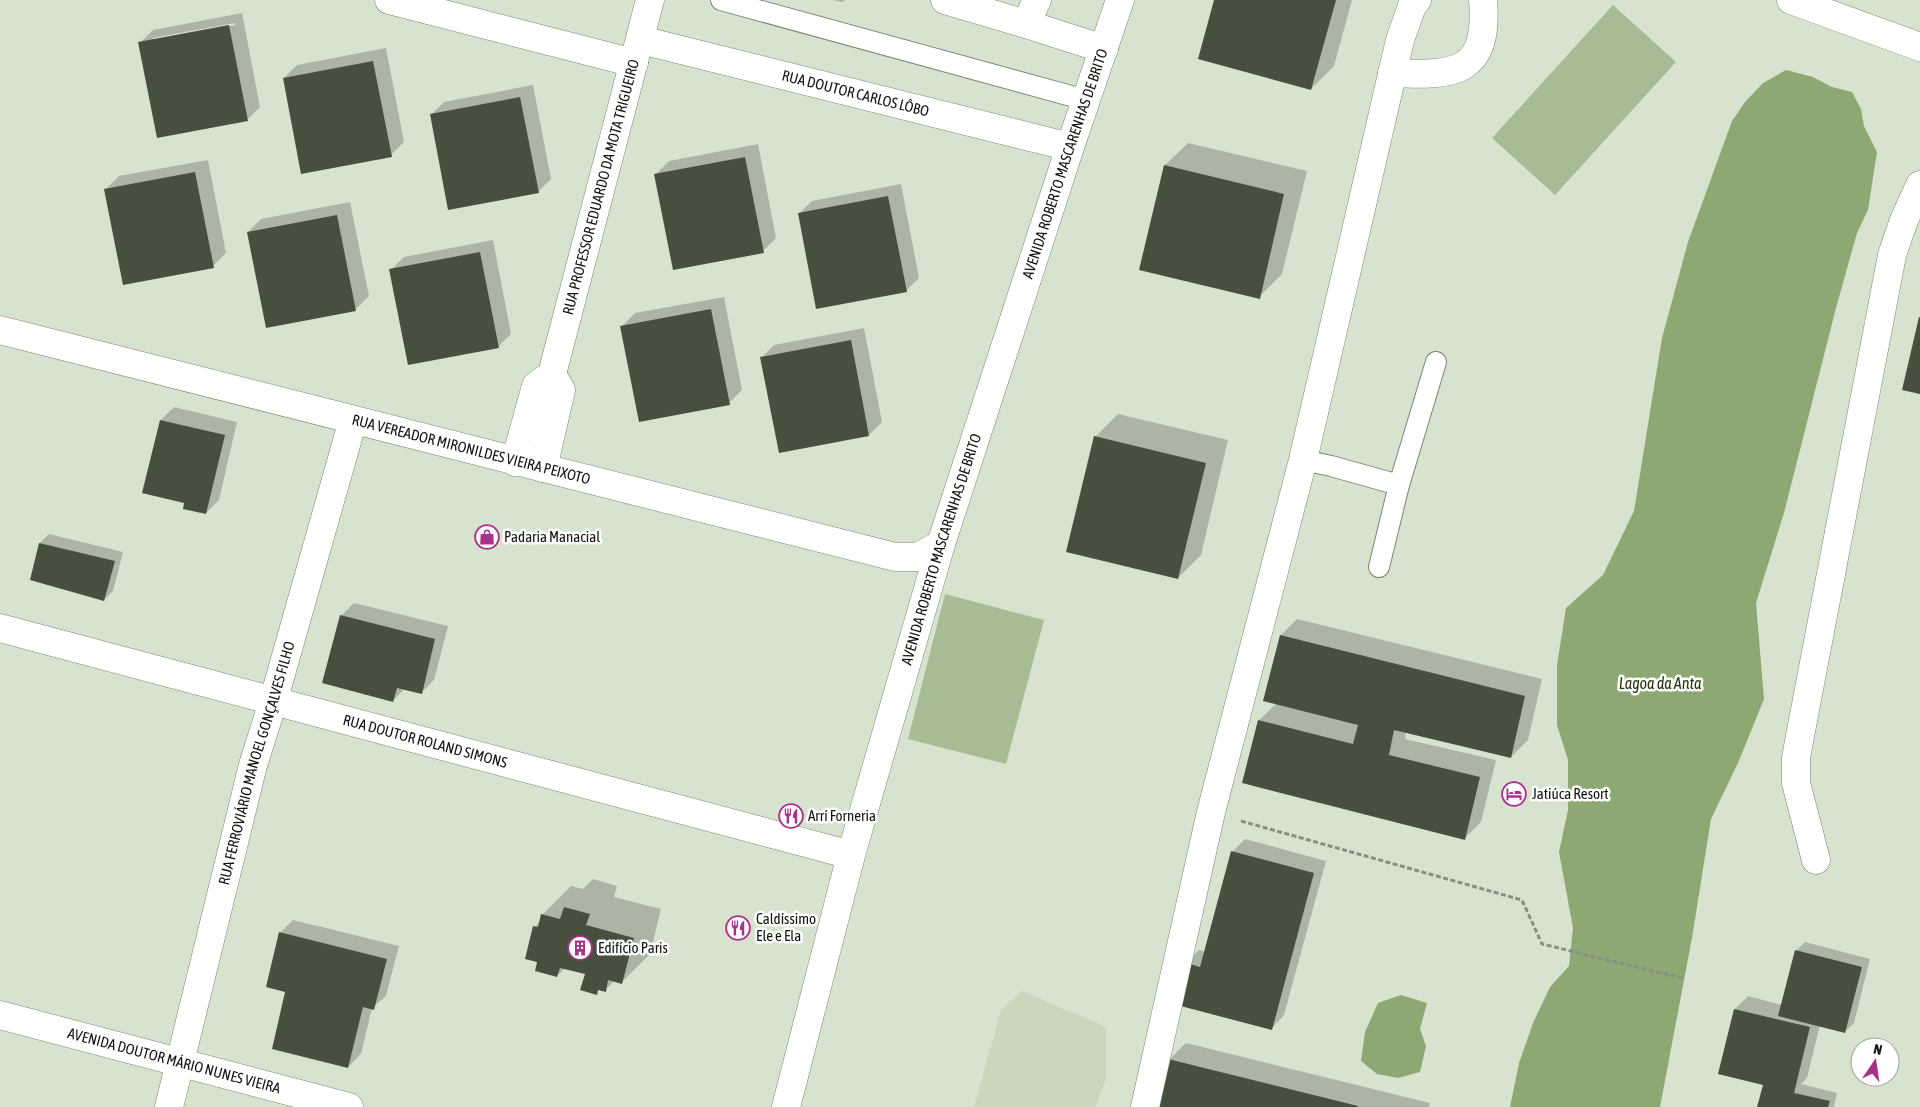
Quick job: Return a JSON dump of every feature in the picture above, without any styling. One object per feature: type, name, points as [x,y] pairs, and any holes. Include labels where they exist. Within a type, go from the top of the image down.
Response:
[{"type":"street","name":"RUA DOUTOR CARLOS LÔBO","points":[[389,0],[1070,147]]},
{"type":"street","name":"RUA PROFESSOR EDUARDO DA MOTA TRIGUEIRO","points":[[552,374],[650,0]]},
{"type":"street","points":[[944,0],[1032,12],[1104,49]]},
{"type":"street","name":"AVENIDA ROBERTO MASCARENHAS DE BRITO","points":[[786,1107],[851,855],[941,544],[1070,147],[1120,0]]},
{"type":"street","points":[[1145,1107],[1211,812],[1303,460],[1400,40],[1412,6],[1417,0]]},
{"type":"street","points":[[1392,73],[1437,73],[1463,67],[1474,56],[1481,42],[1485,18],[1484,0]]},
{"type":"street","points":[[1791,0],[1920,47]]},
{"type":"street","points":[[1816,860],[1796,783],[1798,743],[1892,255],[1904,220],[1920,185]]},
{"type":"street","name":"RUA VEREADOR MIRONILDES VIEIRA PEIXOTO","points":[[0,330],[895,557],[918,557],[941,544]]},
{"type":"street","points":[[515,462],[536,386],[552,374],[562,390],[543,468]]},
{"type":"street","name":"RUA FERROVIÁRIO MANOEL GONÇALVES FILHO","points":[[170,1107],[253,765],[273,702],[353,420]]},
{"type":"street","name":"RUA DOUTOR ROLAND SIMONS","points":[[0,628],[851,855]]},
{"type":"street","name":"AVENIDA DOUTOR MÁRIO NUNES VIEIRA","points":[[0,1014],[349,1107]]},
{"type":"lane","points":[[721,0],[1086,100]]},
{"type":"lane","points":[[1379,568],[1399,485],[1436,362]]},
{"type":"lane","points":[[1303,460],[1399,485]]},
{"type":"path","points":[[1211,812],[1522,900],[1542,944],[1682,978]]},
{"type":"shaded area","points":[[1613,5],[1676,62],[1555,195],[1492,138]]},
{"type":"shaded area","points":[[945,594],[1044,620],[1006,764],[908,739]]},
{"type":"shaded area","points":[[1022,991],[1106,1027],[1106,1079],[1095,1107],[974,1107],[1001,1010]]},
{"type":"water","name":"Lagoa da Anta","points":[[1786,70],[1813,77],[1832,87],[1852,92],[1861,109],[1864,126],[1877,152],[1868,210],[1857,233],[1784,513],[1756,603],[1764,699],[1738,763],[1711,819],[1692,938],[1660,1107],[1510,1107],[1519,1063],[1533,1023],[1550,987],[1569,966],[1573,928],[1559,852],[1568,810],[1568,760],[1557,725],[1557,665],[1566,608],[1603,575],[1634,511],[1662,338],[1688,242],[1732,121],[1745,102],[1763,83]]},
{"type":"water","points":[[1401,995],[1427,1003],[1420,1029],[1426,1046],[1420,1072],[1398,1078],[1377,1074],[1361,1061],[1365,1032],[1378,1003]]},
{"type":"building","points":[[1214,0],[1336,0],[1311,90],[1198,59]]},
{"type":"building","points":[[229,25],[248,121],[157,138],[138,42]]},
{"type":"building","points":[[373,61],[392,157],[301,174],[283,78]]},
{"type":"building","points":[[520,97],[539,193],[448,210],[430,114]]},
{"type":"building","points":[[745,157],[764,253],[673,270],[654,174]]},
{"type":"building","points":[[1164,165],[1284,194],[1260,299],[1139,270]]},
{"type":"building","points":[[195,172],[214,268],[123,285],[104,189]]},
{"type":"building","points":[[888,196],[907,292],[816,309],[798,213]]},
{"type":"building","points":[[337,215],[356,311],[266,328],[247,232]]},
{"type":"building","points":[[480,252],[499,348],[408,365],[389,269]]},
{"type":"building","points":[[711,309],[730,405],[639,422],[620,326]]},
{"type":"building","points":[[1920,317],[1920,394],[1902,390]]},
{"type":"building","points":[[851,340],[869,436],[779,453],[760,357]]},
{"type":"building","points":[[160,420],[225,435],[206,514],[183,509],[184,503],[142,493]]},
{"type":"building","points":[[1094,436],[1206,463],[1178,579],[1066,552]]},
{"type":"building","points":[[39,543],[115,561],[104,601],[30,580]]},
{"type":"building","points":[[340,615],[435,639],[422,694],[397,688],[393,702],[322,683]]},
{"type":"building","points":[[1280,635],[1525,696],[1511,758],[1394,730],[1389,755],[1480,777],[1465,840],[1242,783],[1258,720],[1353,744],[1358,725],[1263,701]]},
{"type":"building","points":[[1231,851],[1314,873],[1272,1030],[1173,1004],[1184,962],[1200,967]]},
{"type":"building","name":"Edifício Paris","points":[[564,907],[590,914],[586,925],[634,938],[622,984],[608,980],[606,992],[598,990],[597,995],[580,990],[585,974],[560,968],[557,977],[535,971],[537,962],[525,959],[533,926],[538,927],[541,914],[560,919]]},
{"type":"building","points":[[279,932],[387,959],[374,1010],[363,1007],[348,1068],[272,1049],[285,992],[266,987]]},
{"type":"building","points":[[1795,950],[1862,967],[1845,1033],[1778,1016]]},
{"type":"building","points":[[1734,1009],[1810,1027],[1794,1093],[1830,1101],[1828,1107],[1757,1107],[1763,1085],[1718,1074]]},
{"type":"building","points":[[1168,1059],[1358,1106],[1358,1107],[1156,1107]]},
{"type":"place","name":"Padaria Manacial","points":[[487,537]]},
{"type":"place","name":"Jatiúca Resort","points":[[1514,794]]},
{"type":"place","name":"Arrí Forneria","points":[[791,816]]},
{"type":"place","name":"Caldíssimo Ele e Ela","points":[[738,928]]},
{"type":"place","name":"Edifício Paris","points":[[580,948]]}]
